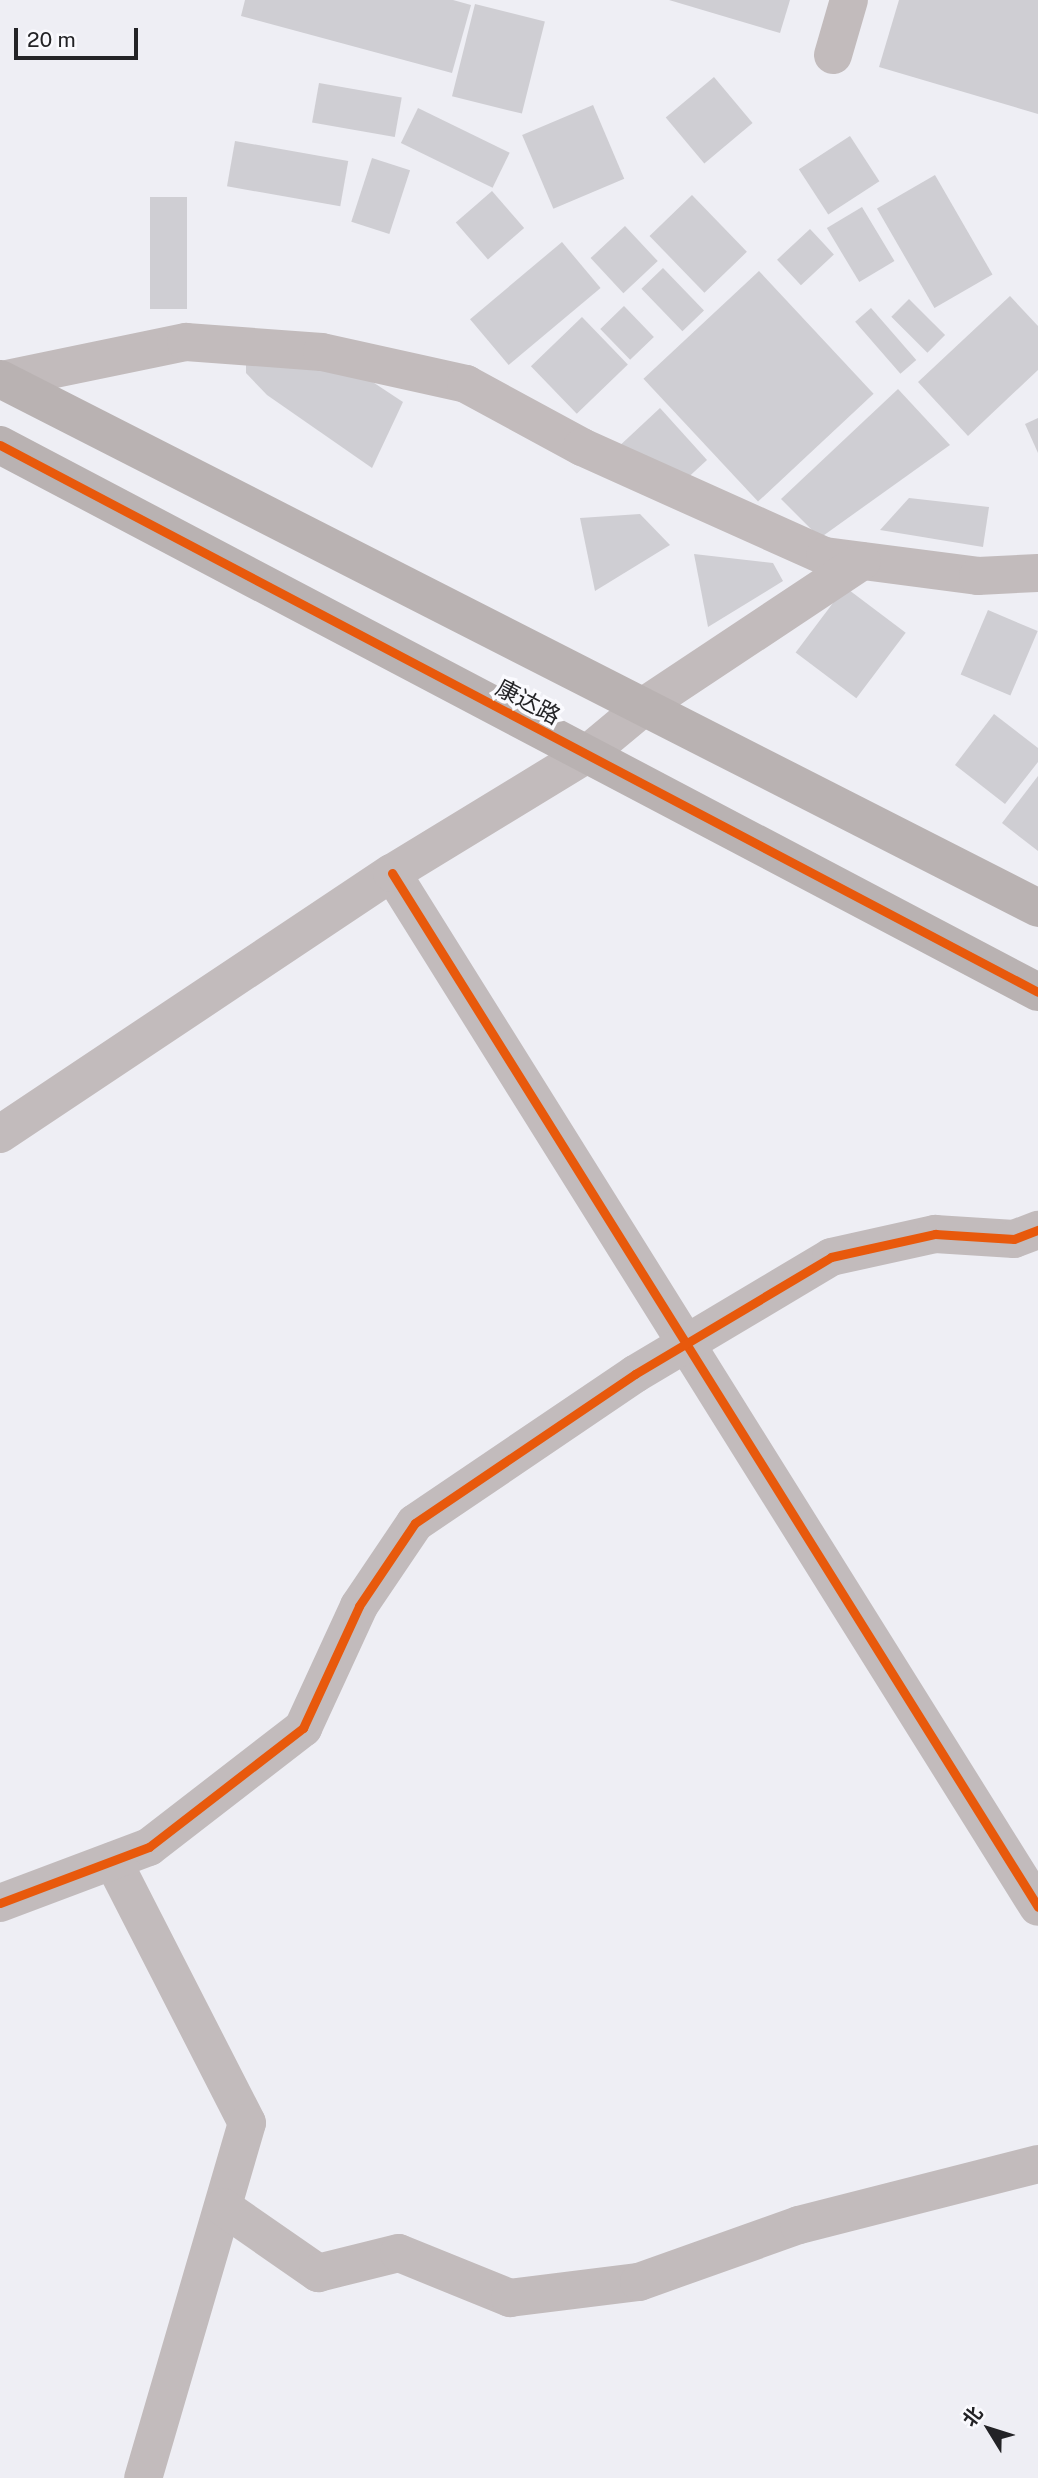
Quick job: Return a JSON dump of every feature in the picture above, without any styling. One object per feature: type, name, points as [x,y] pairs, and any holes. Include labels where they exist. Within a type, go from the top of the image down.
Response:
[{"type":"street","points":[[832,55],[849,0]]},
{"type":"street","points":[[1,379],[186,342],[322,352],[466,384],[713,508],[825,556],[978,576],[1038,573]]},
{"type":"street","points":[[1,379],[647,704],[1038,908]]},
{"type":"street","name":"康达路","points":[[0,446],[1038,992]]},
{"type":"street","points":[[0,1134],[392,873],[587,754],[647,704],[862,561]]},
{"type":"street","points":[[392,873],[684,1345],[1038,1907]]},
{"type":"street","points":[[0,1903],[149,1847],[303,1728],[359,1606],[415,1523],[684,1345],[831,1256],[935,1234],[1014,1238],[1038,1230]]},
{"type":"street","points":[[113,1861],[247,2123],[143,2478]]},
{"type":"street","points":[[223,2207],[318,2273],[399,2253],[510,2298],[639,2282],[799,2225],[1038,2164]]},
{"type":"building","points":[[245,0],[453,0],[471,5],[452,73],[241,16]]},
{"type":"building","points":[[669,0],[790,0],[780,33]]},
{"type":"building","points":[[899,0],[1038,0],[1038,114],[879,67]]},
{"type":"building","points":[[475,4],[545,21],[522,114],[452,96]]},
{"type":"building","points":[[714,77],[753,123],[704,163],[666,117]]},
{"type":"building","points":[[319,83],[402,98],[395,137],[312,122]]},
{"type":"building","points":[[593,105],[624,179],[553,209],[522,135]]},
{"type":"building","points":[[418,108],[510,153],[493,188],[401,143]]},
{"type":"building","points":[[850,136],[879,181],[828,215],[799,169]]},
{"type":"building","points":[[235,141],[348,161],[340,206],[227,186]]},
{"type":"building","points":[[372,158],[410,170],[389,234],[351,222]]},
{"type":"building","points":[[935,175],[992,275],[934,308],[877,208]]},
{"type":"building","points":[[492,191],[524,228],[488,259],[456,222]]},
{"type":"building","points":[[692,195],[747,252],[704,293],[650,236]]},
{"type":"building","points":[[150,197],[187,197],[187,309],[150,309]]},
{"type":"building","points":[[862,207],[894,261],[859,282],[827,228]]},
{"type":"building","points":[[625,226],[658,261],[623,293],[591,258]]},
{"type":"building","points":[[810,229],[834,255],[801,285],[777,260]]},
{"type":"building","points":[[562,242],[601,288],[509,365],[470,319]]},
{"type":"building","points":[[663,268],[704,310],[682,331],[641,289]]},
{"type":"building","points":[[759,271],[874,394],[758,502],[643,379]]},
{"type":"building","points":[[1010,296],[1038,326],[1038,370],[968,436],[918,382]]},
{"type":"building","points":[[909,299],[945,335],[927,353],[891,317]]},
{"type":"building","points":[[624,306],[654,337],[630,360],[600,329]]},
{"type":"building","points":[[871,308],[916,360],[900,374],[855,322]]},
{"type":"building","points":[[582,317],[628,364],[577,414],[531,366]]},
{"type":"building","points":[[246,363],[356,371],[403,402],[372,468],[267,395],[246,373]]},
{"type":"building","points":[[898,389],[950,445],[820,538],[781,499]]},
{"type":"building","points":[[660,408],[707,460],[682,483],[615,450]]},
{"type":"building","points":[[1038,418],[1038,453],[1025,424]]},
{"type":"building","points":[[909,498],[989,507],[983,547],[880,530]]},
{"type":"building","points":[[640,514],[670,545],[595,591],[580,518]]},
{"type":"building","points":[[694,554],[773,563],[783,581],[708,627]]},
{"type":"building","points":[[845,587],[906,633],[856,698],[796,652]]},
{"type":"building","points":[[988,610],[1038,631],[1010,696],[961,674]]},
{"type":"building","points":[[994,714],[1038,748],[1038,762],[1005,804],[955,765]]},
{"type":"building","points":[[1038,776],[1038,851],[1002,823]]},
{"type":"cycle path","points":[[0,445],[1038,992]]},
{"type":"cycle path","points":[[392,873],[1038,1907]]},
{"type":"cycle path","points":[[0,1903],[149,1847],[303,1728],[359,1606],[415,1523],[635,1374],[831,1257],[935,1234],[1014,1239],[1038,1230]]}]
